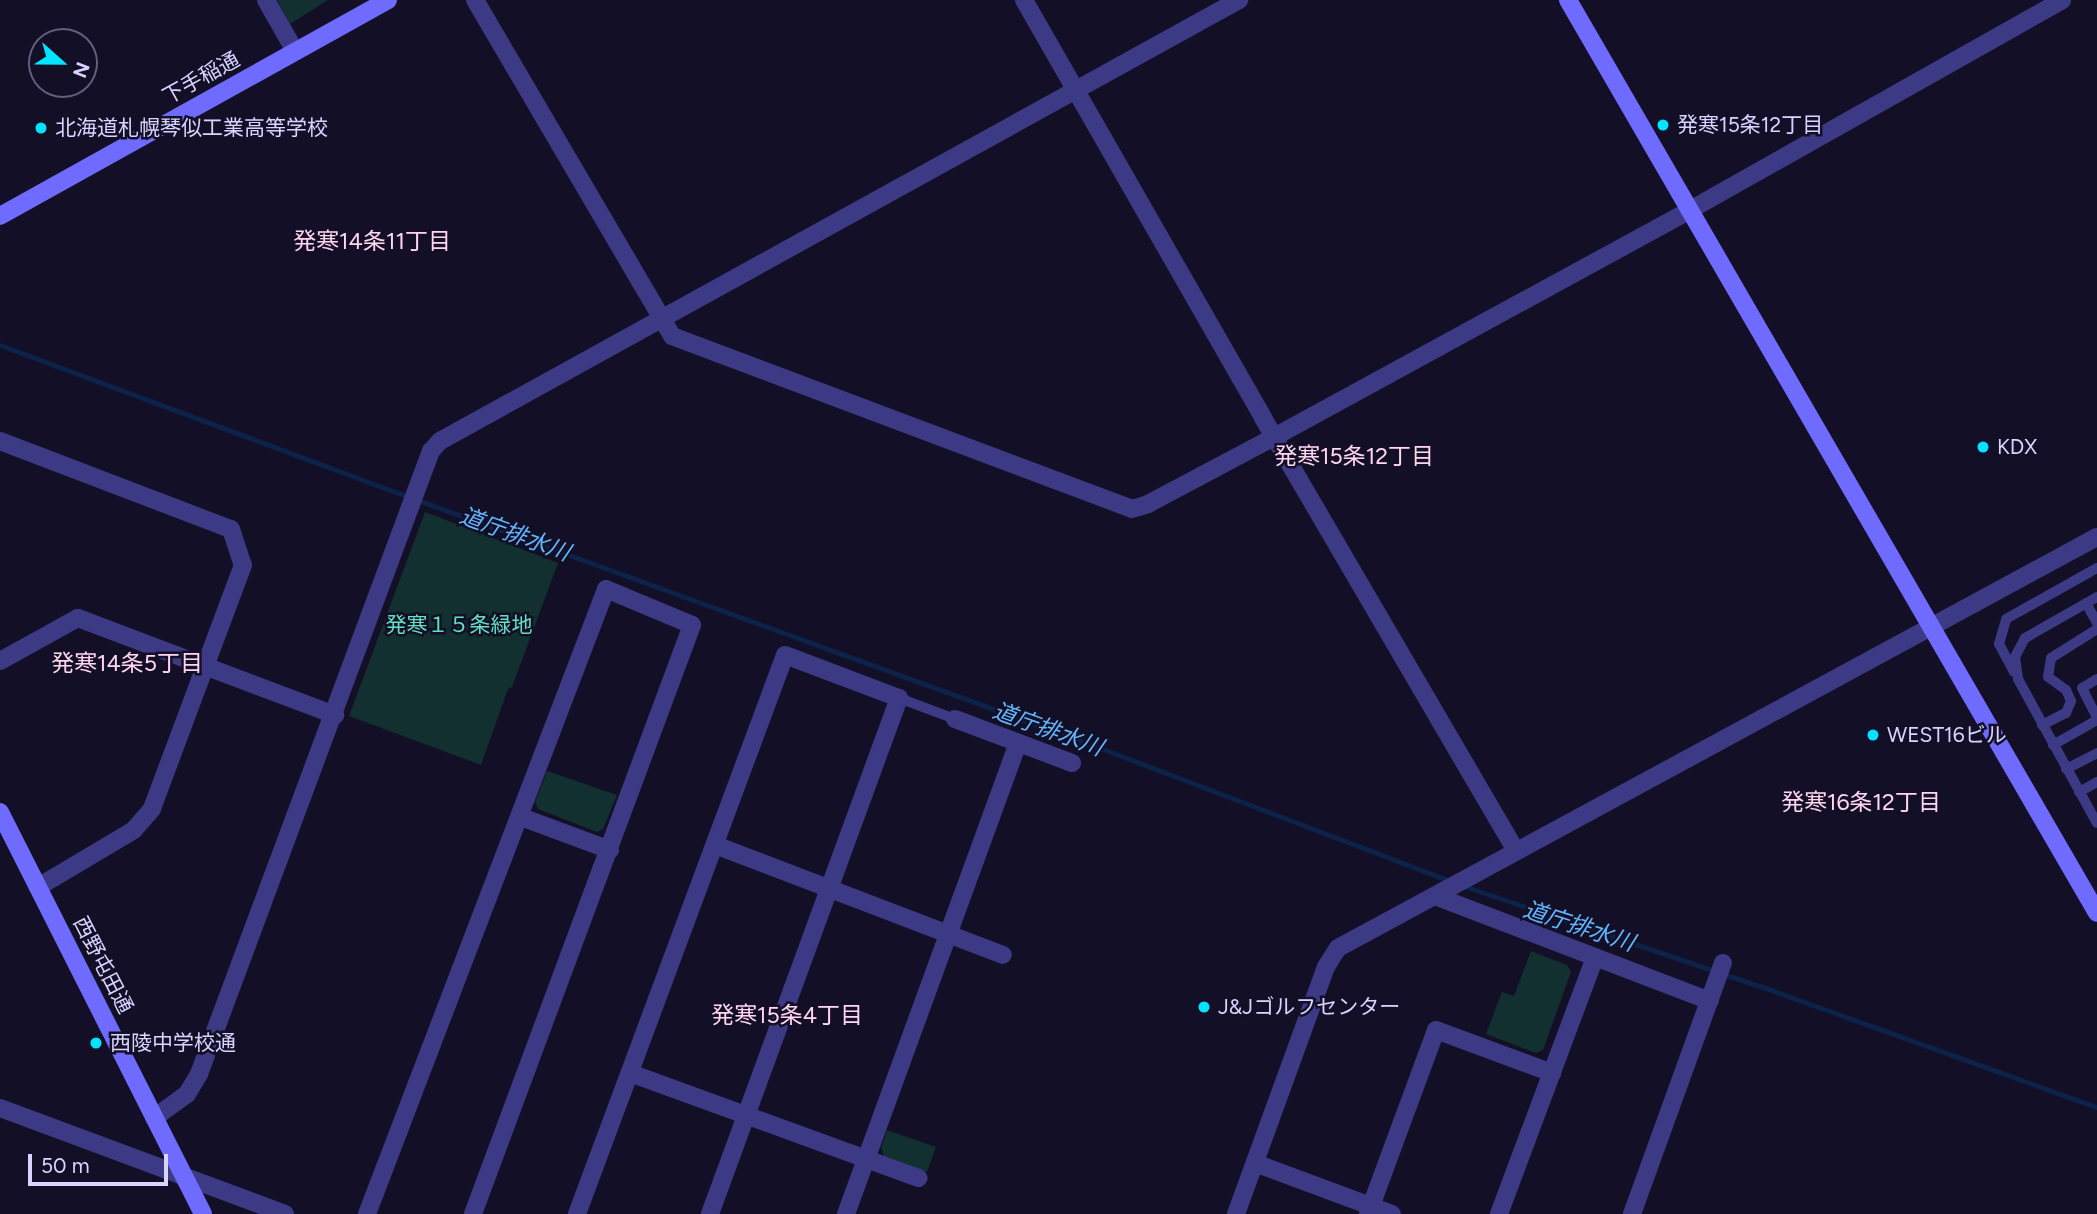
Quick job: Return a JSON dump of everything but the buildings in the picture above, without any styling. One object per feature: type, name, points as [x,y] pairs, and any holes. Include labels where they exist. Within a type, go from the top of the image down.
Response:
[{"type":"street","points":[[266,0],[295,51]]},
{"type":"street","name":"下手稲通","points":[[0,216],[388,0]]},
{"type":"street","points":[[475,0],[672,336],[1132,509],[1148,504],[1274,437],[1690,210],[2062,0]]},
{"type":"street","points":[[1024,0],[1274,437],[1516,851]]},
{"type":"street","points":[[154,1118],[187,1094],[199,1074],[335,715],[431,451],[440,441],[1239,0]]},
{"type":"street","points":[[1568,0],[2097,914]]},
{"type":"street","points":[[0,441],[230,529],[243,565],[152,809],[134,830],[38,887]]},
{"type":"street","points":[[1236,1214],[1326,967],[1338,948],[2097,537]]},
{"type":"street","points":[[367,1214],[606,589],[692,625],[473,1214]]},
{"type":"street","points":[[0,661],[78,618],[335,715]]},
{"type":"street","points":[[577,1214],[785,655],[899,698],[710,1214]]},
{"type":"street","points":[[955,719],[1072,763]]},
{"type":"street","points":[[846,1214],[1018,743]]},
{"type":"street","name":"西野屯田通","points":[[0,812],[203,1214]]},
{"type":"street","points":[[521,817],[610,850]]},
{"type":"street","points":[[715,845],[1003,955]]},
{"type":"street","points":[[1440,893],[1595,957],[1711,998]]},
{"type":"street","points":[[1499,1214],[1595,957]]},
{"type":"street","points":[[1632,1214],[1723,963]]},
{"type":"street","points":[[1370,1210],[1436,1030],[1552,1073]]},
{"type":"street","points":[[630,1073],[919,1178]]},
{"type":"street","points":[[0,1108],[285,1214]]},
{"type":"street","points":[[1255,1163],[1370,1210],[1392,1214]]},
{"type":"lane","points":[[2097,568],[2006,619],[1999,644],[2079,792],[2093,807],[2097,823]]},
{"type":"lane","points":[[2018,679],[2015,657],[2025,638],[2097,597]]},
{"type":"lane","points":[[2086,603],[2097,623]]},
{"type":"lane","points":[[2042,725],[2066,713],[2071,701],[2066,690],[2048,677],[2050,658],[2097,629]]},
{"type":"lane","points":[[2053,745],[2097,719],[2082,688],[2097,679]]},
{"type":"lane","points":[[899,698],[955,719]]},
{"type":"lane","points":[[2066,769],[2097,753]]},
{"type":"lane","points":[[2079,792],[2097,782]]},
{"type":"green space","points":[[277,0],[328,0],[290,24]]},
{"type":"green space","name":"発寒１５条緑地","points":[[425,512],[558,563],[481,765],[349,716]]},
{"type":"green space","points":[[547,771],[617,795],[603,829],[597,832],[538,809],[535,802]]},
{"type":"green space","points":[[1531,951],[1567,965],[1571,972],[1543,1050],[1536,1053],[1486,1034],[1502,992],[1514,996]]},
{"type":"green space","points":[[887,1130],[936,1147],[927,1172],[884,1156],[881,1148]]},
{"type":"waterway","name":"道庁排水川","points":[[0,345],[376,485],[1087,743],[1451,881]]},
{"type":"waterway","name":"道庁排水川","points":[[1464,886],[1760,986],[2097,1107]]},
{"type":"place","name":"発寒15条12丁目","points":[[1663,125]]},
{"type":"place","name":"北海道札幌琴似工業高等学校","points":[[41,128]]},
{"type":"place","name":"KDX","points":[[1983,447]]},
{"type":"place","name":"WEST16ビル","points":[[1873,735]]},
{"type":"place","name":"J&Jゴルフセンター","points":[[1204,1007]]},
{"type":"place","name":"西陵中学校通","points":[[96,1043]]},
{"type":"district","name":"発寒14条11丁目","points":[[372,241]]},
{"type":"district","name":"発寒15条12丁目","points":[[1354,456]]},
{"type":"district","name":"発寒14条5丁目","points":[[127,663]]},
{"type":"district","name":"発寒16条12丁目","points":[[1861,802]]},
{"type":"district","name":"発寒15条4丁目","points":[[787,1015]]}]
